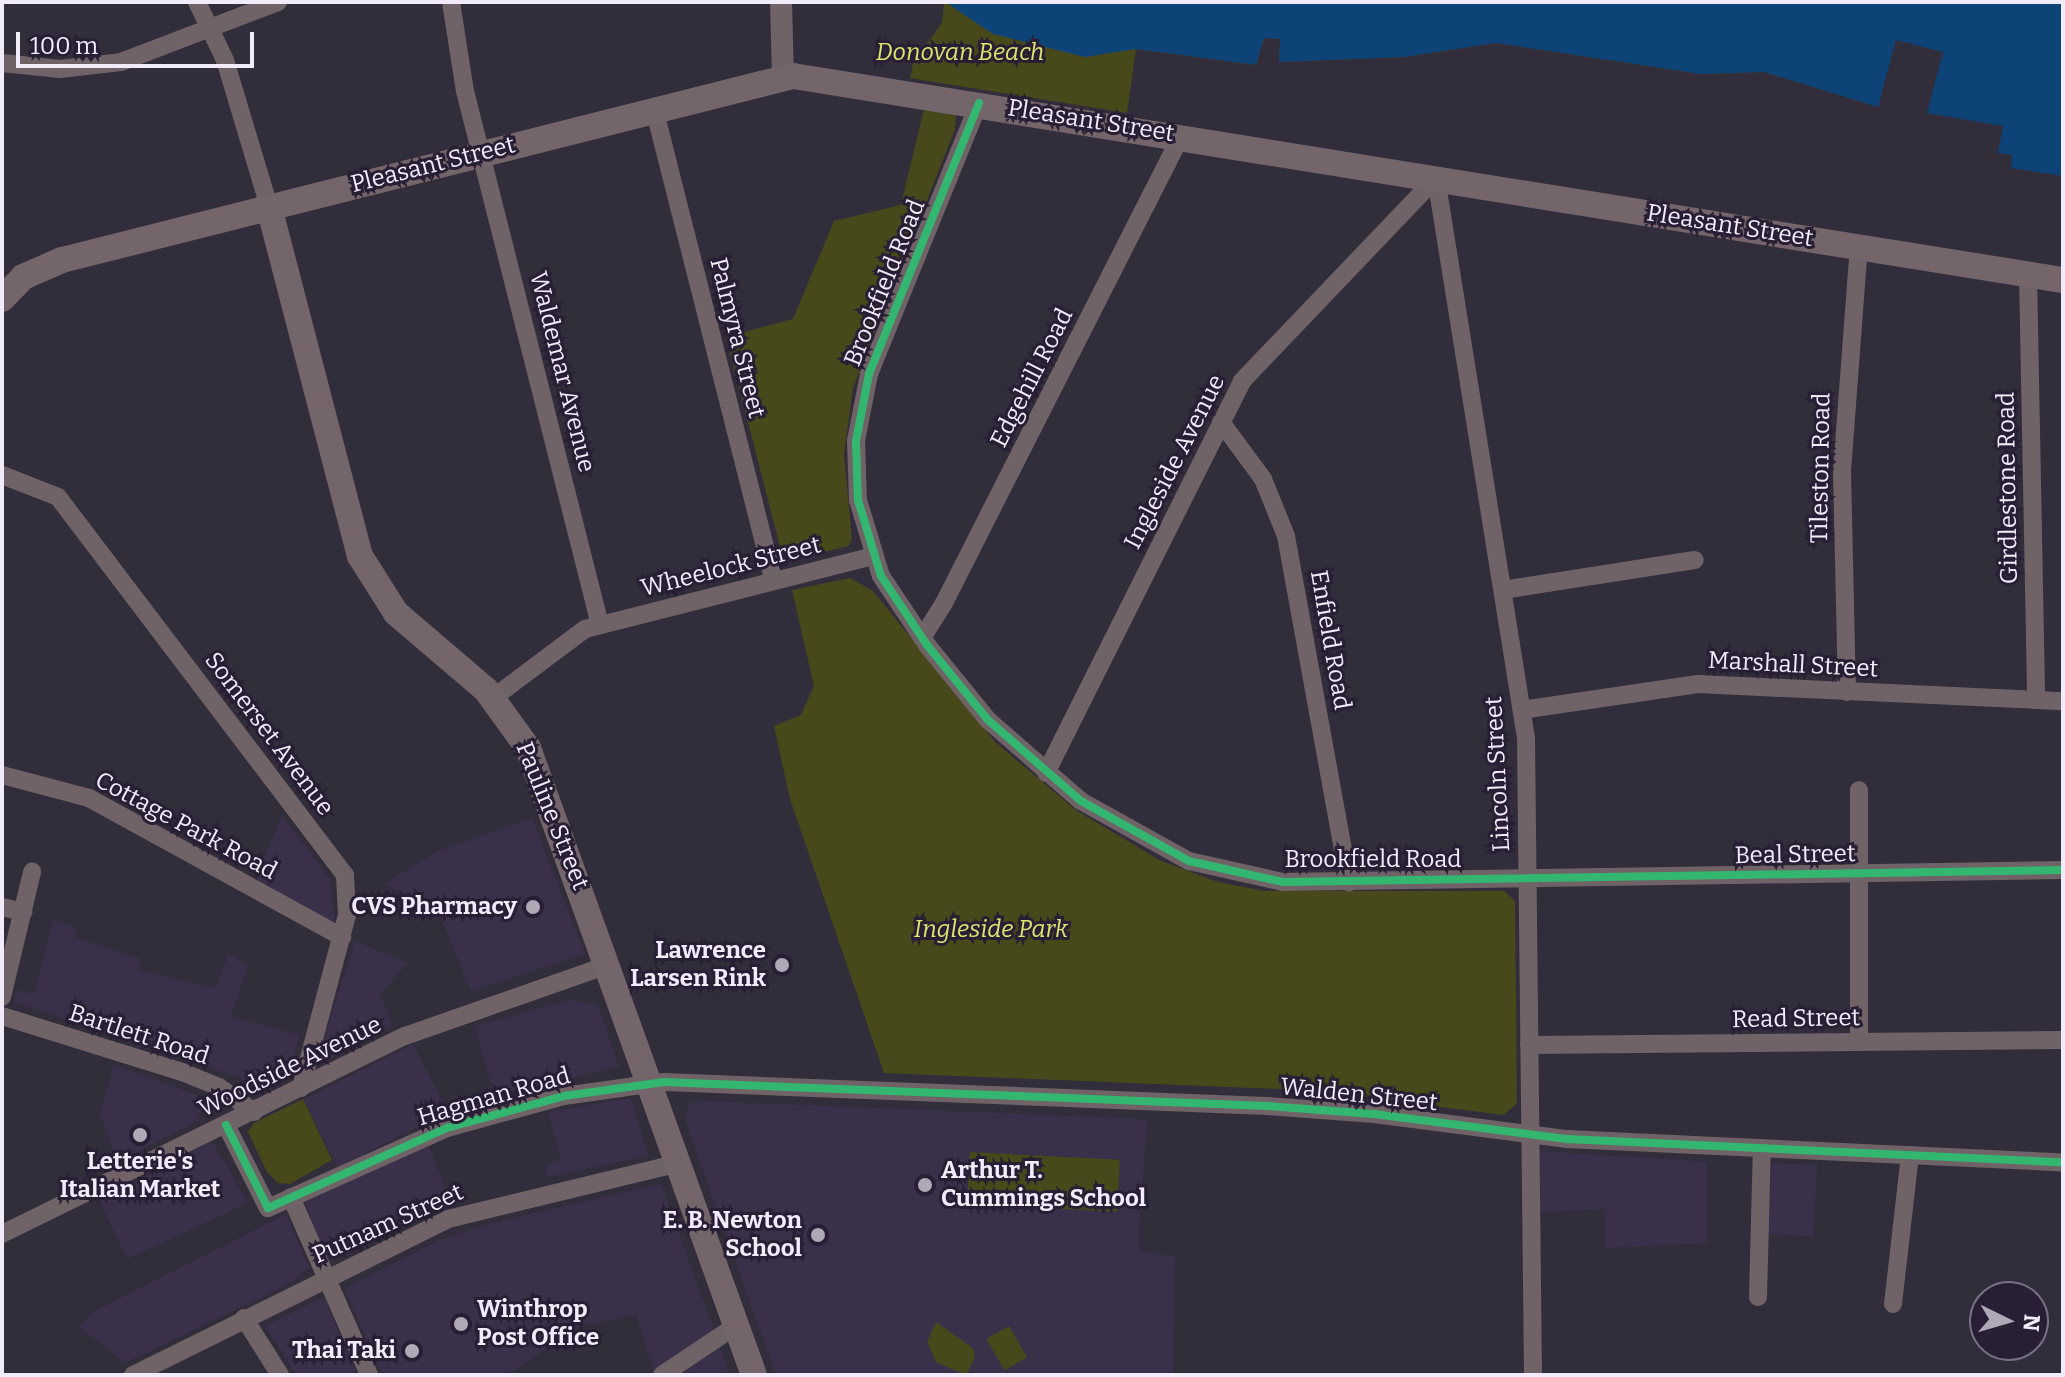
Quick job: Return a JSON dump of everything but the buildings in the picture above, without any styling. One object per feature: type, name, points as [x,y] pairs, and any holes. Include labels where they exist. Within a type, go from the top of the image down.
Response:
[{"type":"main road","name":"Pleasant Street","points":[[2,299],[19,280],[47,265],[783,76],[819,77],[2063,280]]},
{"type":"main road","name":"Pauline Street","points":[[269,207],[360,556],[402,620],[493,698],[537,768],[754,1375]]},
{"type":"street","points":[[197,2],[212,29],[269,207]]},
{"type":"street","points":[[2,63],[37,69],[96,67],[212,29],[278,2]]},
{"type":"street","name":"Waldemar Avenue","points":[[451,2],[465,91],[600,625]]},
{"type":"street","points":[[781,2],[783,76]]},
{"type":"street","name":"Brookfield Road","points":[[979,103],[864,390],[855,465],[873,556],[922,638],[982,714],[1046,773],[1110,820],[1204,867],[1266,880],[1527,879]]},
{"type":"street","name":"Palmyra Street","points":[[654,108],[774,581]]},
{"type":"street","name":"Edgehill Road","points":[[922,638],[944,603],[1181,136]]},
{"type":"street","name":"Ingleside Avenue","points":[[1046,773],[1221,422],[1256,364],[1436,178]]},
{"type":"street","name":"Lincoln Street","points":[[1436,178],[1522,710],[1533,1375]]},
{"type":"street","name":"Tileston Road","points":[[1847,692],[1842,459],[1859,247]]},
{"type":"street","name":"Girdlestone Road","points":[[2028,274],[2036,700]]},
{"type":"street","name":"Enfield Road","points":[[1221,422],[1263,479],[1286,536],[1349,882]]},
{"type":"street","name":"Somerset Avenue","points":[[2,475],[58,497],[342,869],[349,898],[342,937],[301,1088]]},
{"type":"street","name":"Wheelock Street","points":[[600,625],[873,556]]},
{"type":"street","points":[[1503,590],[1695,560]]},
{"type":"street","points":[[493,698],[571,636],[600,625]]},
{"type":"street","name":"Marshall Street","points":[[1522,710],[1687,684],[2063,701]]},
{"type":"street","name":"Cottage Park Road","points":[[2,775],[89,798],[342,937]]},
{"type":"street","points":[[1859,790],[1859,1042]]},
{"type":"street","name":"Beal Street","points":[[1527,879],[2063,870]]},
{"type":"street","points":[[2,997],[32,872]]},
{"type":"street","points":[[2,907],[23,912]]},
{"type":"street","name":"Woodside Avenue","points":[[2,1234],[438,1022],[608,965]]},
{"type":"street","name":"Bartlett Road","points":[[2,1016],[182,1072],[219,1087],[254,1112]]},
{"type":"street","name":"Read Street","points":[[1529,1045],[2063,1040]]},
{"type":"street","name":"Walden Street","points":[[650,1083],[1294,1108],[1530,1135],[2063,1162]]},
{"type":"street","name":"Hagman Road","points":[[226,1125],[268,1208],[447,1128],[564,1096],[650,1083]]},
{"type":"street","points":[[1758,1297],[1762,1148]]},
{"type":"street","points":[[1893,1304],[1910,1155]]},
{"type":"street","name":"Putnam Street","points":[[133,1375],[455,1216],[679,1163]]},
{"type":"street","points":[[291,1197],[369,1375]]},
{"type":"street","points":[[244,1318],[280,1375]]},
{"type":"street","points":[[662,1375],[737,1325]]},
{"type":"shaded area","points":[[282,815],[330,879],[335,924],[255,882]]},
{"type":"shaded area","points":[[532,818],[585,954],[471,991],[438,910],[384,884],[438,851]]},
{"type":"shaded area","points":[[53,920],[77,928],[74,937],[141,959],[139,970],[216,988],[228,955],[248,964],[231,1017],[300,1035],[291,1063],[281,1074],[243,1079],[14,1002],[15,990],[34,994]]},
{"type":"shaded area","points":[[355,941],[408,963],[380,994],[392,1025],[315,1067]]},
{"type":"shaded area","points":[[570,1000],[598,1005],[619,1067],[494,1094],[475,1026]]},
{"type":"shaded area","points":[[413,1044],[448,1112],[338,1168],[303,1100]]},
{"type":"shaded area","points":[[114,1065],[197,1095],[202,1104],[198,1121],[118,1161],[100,1115]]},
{"type":"shaded area","points":[[631,1098],[648,1156],[548,1177],[546,1165],[561,1160],[548,1112]]},
{"type":"shaded area","name":"Arthur T. Cummings School","points":[[703,1101],[1147,1119],[1138,1250],[1175,1257],[1173,1375],[776,1375],[685,1119],[689,1103]]},
{"type":"shaded area","points":[[212,1141],[248,1203],[127,1259],[100,1201]]},
{"type":"shaded area","points":[[429,1146],[452,1205],[325,1254],[302,1195]]},
{"type":"shaded area","points":[[1540,1151],[1707,1162],[1707,1243],[1605,1248],[1605,1209],[1539,1212]]},
{"type":"shaded area","points":[[1772,1163],[1817,1165],[1813,1236],[1768,1234]]},
{"type":"shaded area","points":[[661,1184],[730,1375],[655,1375],[636,1315],[580,1326],[507,1375],[382,1375],[345,1288],[440,1240],[491,1223]]},
{"type":"shaded area","points":[[286,1214],[309,1267],[288,1284],[125,1363],[79,1326],[93,1312]]},
{"type":"shaded area","points":[[324,1297],[357,1375],[297,1375],[265,1326]]},
{"type":"green space","name":"Donovan Beach","points":[[944,2],[1790,2],[1878,107],[1764,72],[1701,74],[1496,43],[1404,57],[1279,62],[1280,39],[1264,38],[1256,65],[1136,49],[1127,113],[910,78],[913,63],[942,23]]},
{"type":"green space","points":[[924,109],[956,114],[955,129],[853,388],[844,454],[852,540],[848,546],[784,562],[726,337],[793,319],[834,221],[901,205]]},
{"type":"green space","name":"Ingleside Park","points":[[850,578],[873,591],[996,743],[1077,811],[1161,861],[1218,882],[1264,891],[1504,891],[1515,901],[1517,1103],[1504,1115],[1304,1090],[884,1073],[790,799],[774,726],[801,715],[814,686],[792,590]]},
{"type":"green space","points":[[303,1099],[332,1160],[290,1184],[278,1183],[267,1172],[248,1132],[254,1123]]},
{"type":"green space","points":[[970,1152],[1120,1160],[1117,1212],[967,1204]]},
{"type":"green space","points":[[936,1322],[973,1348],[975,1357],[966,1375],[936,1362],[927,1342]]},
{"type":"green space","points":[[1009,1326],[1027,1357],[1004,1370],[986,1339]]},
{"type":"water","points":[[945,2],[2063,2],[2063,176],[2011,168],[2012,155],[1998,153],[2003,126],[1927,113],[1943,52],[1896,40],[1878,107],[1764,72],[1701,74],[1496,43],[1404,57],[1279,62],[1280,39],[1264,38],[1256,65],[1136,49],[1085,57],[993,34]]},
{"type":"cycle path","points":[[979,103],[869,374],[856,441],[858,500],[881,576],[927,645],[988,720],[1081,801],[1189,861],[1283,882],[2063,870]]},
{"type":"cycle path","points":[[226,1125],[268,1208],[447,1128],[564,1096],[664,1082],[1267,1106],[1374,1114],[1567,1139],[2063,1162]]},
{"type":"place","name":"CVS Pharmacy","points":[[533,907]]},
{"type":"place","name":"Lawrence Larsen Rink","points":[[782,965]]},
{"type":"place","name":"Letterie's Italian Market","points":[[140,1135]]},
{"type":"place","name":"Arthur T. Cummings School","points":[[925,1185]]},
{"type":"place","name":"E. B. Newton School","points":[[818,1235]]},
{"type":"place","name":"Winthrop Post Office","points":[[461,1324]]},
{"type":"place","name":"Thai Taki","points":[[412,1351]]}]
